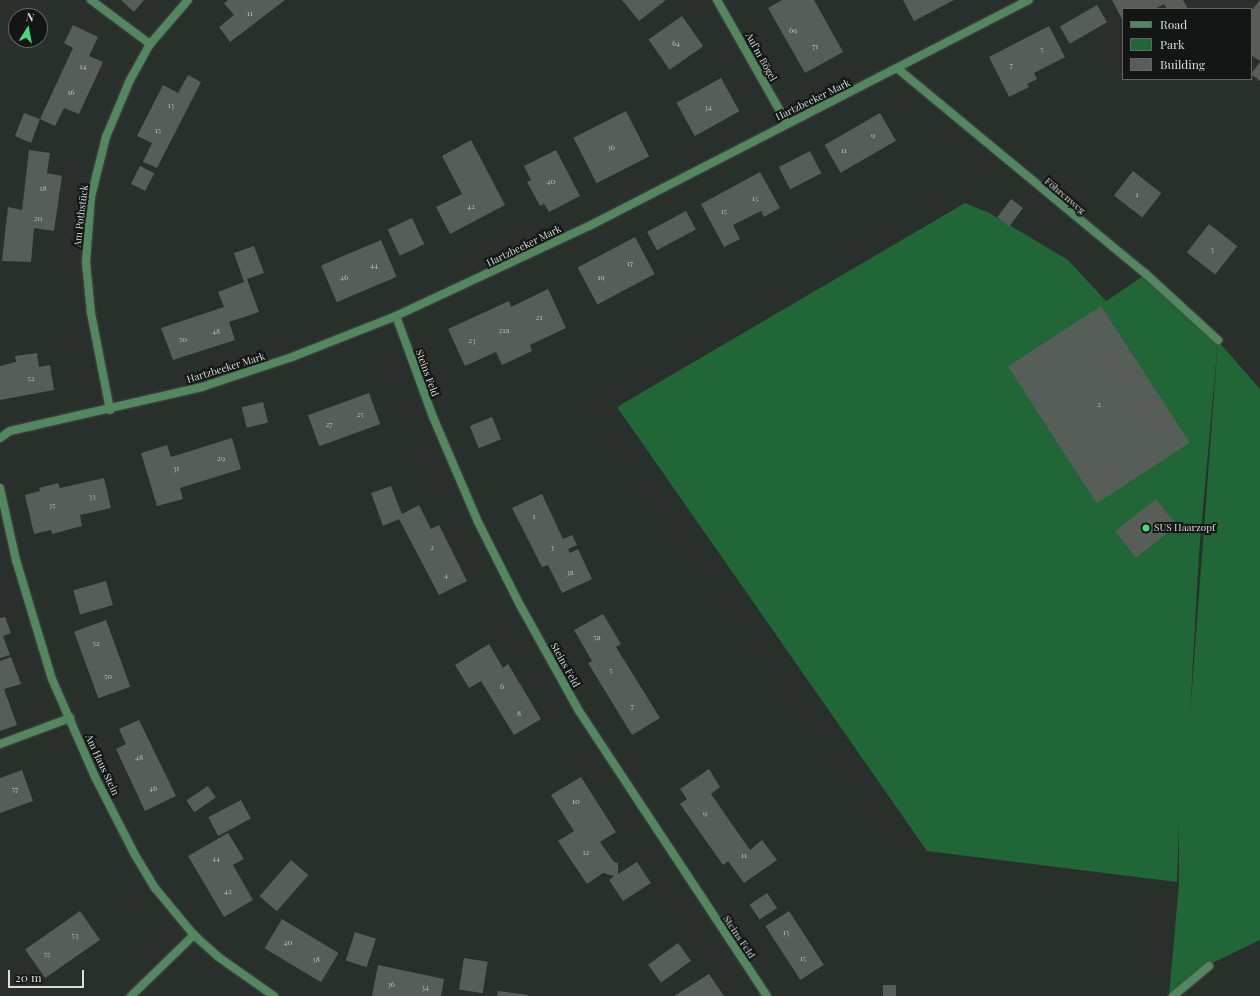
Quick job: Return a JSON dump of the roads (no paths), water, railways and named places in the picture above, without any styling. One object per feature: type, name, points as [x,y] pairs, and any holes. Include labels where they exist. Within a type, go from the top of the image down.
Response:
[{"type":"street","points":[[91,0],[150,44]]},
{"type":"street","name":"Am Pothstück","points":[[110,410],[91,313],[86,262],[91,198],[106,137],[130,80],[150,44],[188,0]]},
{"type":"street","name":"Auf'm Bögel","points":[[717,0],[787,124]]},
{"type":"street","name":"Hartzbeeker Mark","points":[[0,438],[10,432],[110,410],[202,387],[281,361],[396,316],[591,225],[787,124],[898,69],[1028,0]]},
{"type":"street","name":"Föhrenweg","points":[[898,69],[1146,274],[1218,340]]},
{"type":"street","name":"Steins Feld","points":[[396,316],[433,417],[478,522],[524,612],[579,711],[767,996]]},
{"type":"street","name":"Am Haus Stein","points":[[0,488],[16,560],[50,672],[96,779],[135,855],[156,888],[194,935],[228,965],[274,996]]},
{"type":"street","points":[[0,744],[70,718]]},
{"type":"street","points":[[131,996],[194,935]]},
{"type":"street","points":[[1173,996],[1209,966]]},
{"type":"place","name":"SUS Haarzopf","points":[[1146,528]]}]
